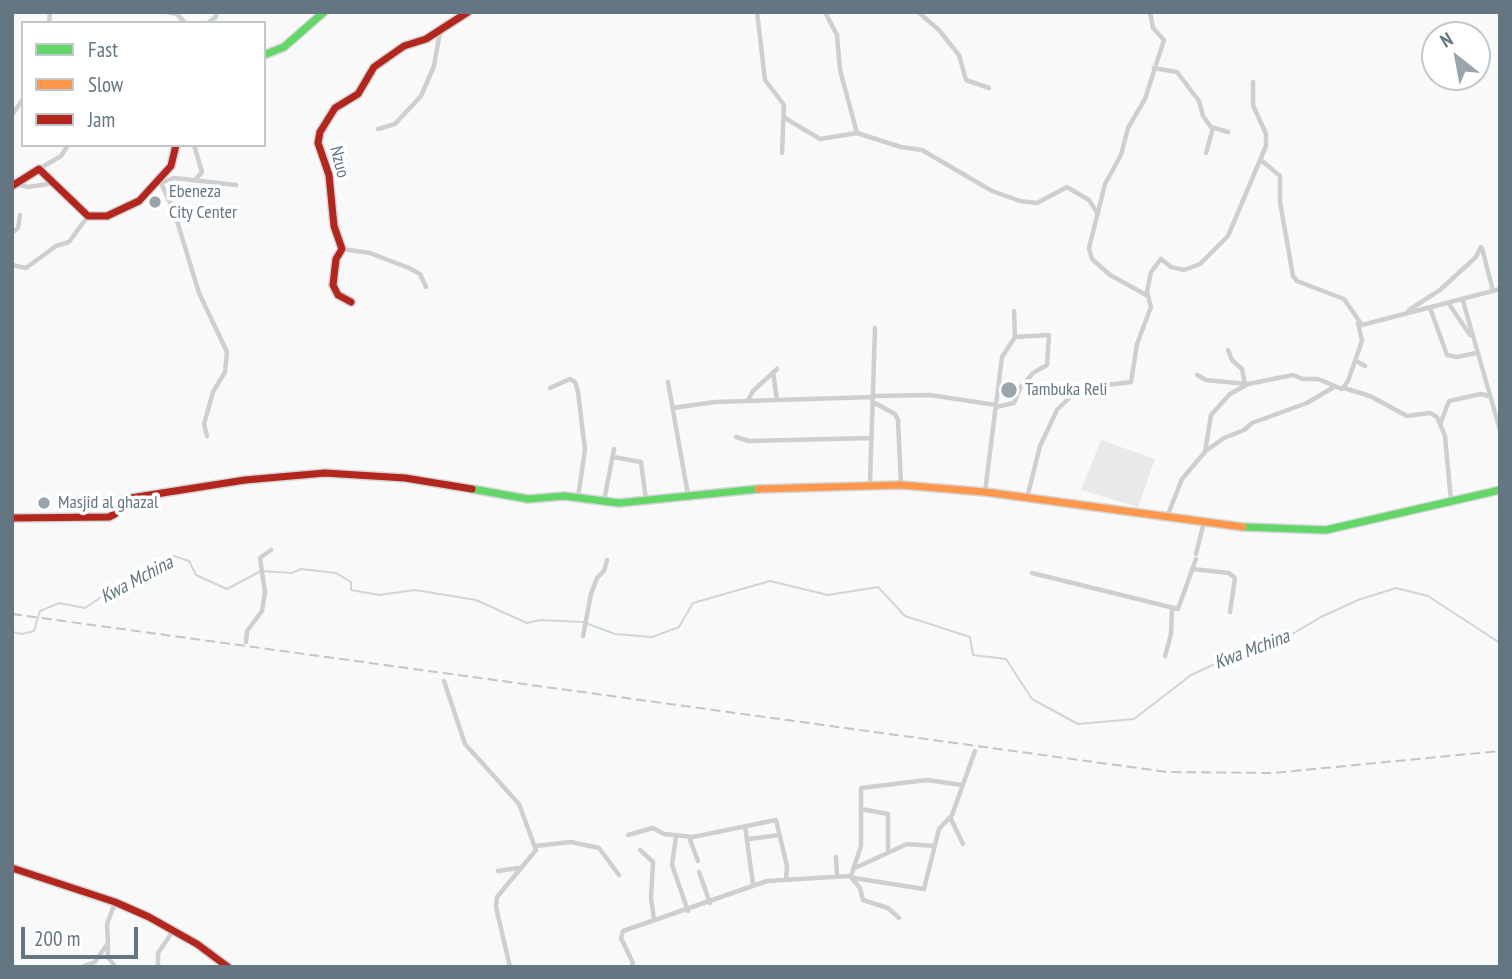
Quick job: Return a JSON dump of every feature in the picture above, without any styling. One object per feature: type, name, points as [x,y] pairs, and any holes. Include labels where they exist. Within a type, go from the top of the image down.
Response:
[{"type":"main road","points":[[266,54],[284,47],[324,12]]},
{"type":"main road","name":"Nzuo","points":[[351,302],[338,295],[333,285],[336,259],[342,249],[334,226],[329,175],[318,143],[320,132],[335,108],[358,94],[374,67],[404,46],[440,32],[468,12]]},
{"type":"main road","points":[[16,186],[39,169],[88,216],[107,216],[131,206],[151,186],[174,161],[176,147]]},
{"type":"main road","points":[[12,518],[109,517],[115,514],[120,502],[127,499],[245,480],[318,473],[405,478],[528,499],[578,497],[604,501],[646,500],[738,489],[901,485],[985,492],[1204,522],[1273,529],[1326,530],[1500,490]]},
{"type":"main road","points":[[12,868],[115,902],[174,930],[228,967]]},
{"type":"street","points":[[167,12],[179,15],[184,21]]},
{"type":"street","points":[[757,12],[763,73],[782,99],[785,118],[782,153]]},
{"type":"street","points":[[825,12],[837,35],[840,69],[858,133]]},
{"type":"street","points":[[918,12],[939,30],[959,55],[966,80],[989,88]]},
{"type":"street","points":[[1149,296],[1110,275],[1092,259],[1089,244],[1105,184],[1121,155],[1122,141],[1145,99],[1164,40],[1153,28],[1150,12]]},
{"type":"street","points":[[378,129],[395,124],[421,96],[434,66],[440,32]]},
{"type":"street","points":[[1154,68],[1172,70],[1180,75],[1199,101],[1203,116],[1213,128],[1228,132]]},
{"type":"street","points":[[1027,498],[1049,424],[1065,401],[1100,386],[1131,382],[1137,344],[1151,307],[1151,272],[1161,259],[1171,267],[1184,270],[1200,264],[1228,236],[1267,140],[1254,110],[1253,82]]},
{"type":"street","points":[[785,118],[820,139],[858,133],[901,147],[922,150],[992,191],[1020,201],[1037,203],[1067,187],[1089,200],[1098,214]]},
{"type":"street","points":[[1206,153],[1213,128]]},
{"type":"street","points":[[39,169],[61,156],[67,147]]},
{"type":"street","points":[[195,147],[202,172],[195,180]]},
{"type":"street","points":[[1261,160],[1280,176],[1280,202],[1293,276],[1297,281],[1344,299],[1358,322],[1362,338],[1356,361],[1343,388]]},
{"type":"street","points":[[151,186],[174,178],[236,185]]},
{"type":"street","points":[[16,186],[55,183]]},
{"type":"street","points":[[160,183],[174,211],[199,293],[227,352],[225,372],[213,392],[204,424],[207,436]]},
{"type":"street","points":[[12,233],[19,225],[20,215]]},
{"type":"street","points":[[12,265],[26,268],[56,246],[69,242],[88,216]]},
{"type":"street","points":[[1406,312],[1440,290],[1476,257],[1481,247],[1493,291]]},
{"type":"street","points":[[342,249],[370,253],[409,268],[420,274],[426,287]]},
{"type":"street","points":[[1358,322],[1369,326],[1406,312],[1464,301],[1500,289]]},
{"type":"street","points":[[1464,301],[1472,339],[1500,430]]},
{"type":"street","points":[[1449,304],[1472,339]]},
{"type":"street","points":[[1430,308],[1447,355],[1457,357],[1476,353]]},
{"type":"street","points":[[985,492],[1002,357],[1015,337],[1014,311]]},
{"type":"street","points":[[870,484],[875,328]]},
{"type":"street","points":[[673,408],[699,403],[748,400],[930,395],[996,406],[1014,403],[1020,388],[1033,373],[1039,372],[1047,365],[1049,335],[1015,337]]},
{"type":"street","points":[[1228,350],[1232,360],[1242,369],[1247,384]]},
{"type":"street","points":[[1356,361],[1365,366]]},
{"type":"street","points":[[748,400],[753,391],[776,371],[777,400]]},
{"type":"street","points":[[1197,375],[1206,380],[1247,384],[1294,375],[1303,379],[1318,379],[1334,387],[1365,394],[1407,416],[1432,413],[1441,422]]},
{"type":"street","points":[[551,388],[570,379],[574,381],[578,392],[585,440],[578,497]]},
{"type":"street","points":[[668,382],[688,495]]},
{"type":"street","points":[[1206,450],[1211,415],[1232,392],[1247,384]]},
{"type":"street","points":[[1167,517],[1182,479],[1206,450],[1252,423],[1311,402],[1334,387]]},
{"type":"street","points":[[1451,501],[1441,422],[1449,401],[1481,394],[1490,397]]},
{"type":"street","points":[[873,398],[895,414],[898,420],[901,485]]},
{"type":"street","points":[[736,437],[749,441],[872,438]]},
{"type":"street","points":[[604,501],[614,449]]},
{"type":"street","points":[[613,457],[641,462],[646,500]]},
{"type":"street","points":[[1032,573],[1178,609],[1182,605],[1193,569],[1204,522]]},
{"type":"street","points":[[246,642],[247,631],[262,611],[264,599],[260,558],[271,550]]},
{"type":"street","points":[[583,636],[583,622],[591,594],[607,561]]},
{"type":"street","points":[[1193,569],[1229,573],[1235,578],[1230,612]]},
{"type":"street","points":[[1165,656],[1171,634],[1172,608]]},
{"type":"street","points":[[444,681],[465,744],[519,804],[535,846],[535,854],[519,868],[498,894],[496,904],[510,967]]},
{"type":"street","points":[[631,967],[633,963],[621,934],[632,926],[688,911],[753,884],[837,876],[893,882],[922,890],[926,886],[939,829],[950,817],[975,751]]},
{"type":"street","points":[[900,918],[888,908],[863,900],[852,877],[861,846],[859,791],[863,786],[927,780],[962,785]]},
{"type":"street","points":[[861,809],[888,814],[888,851]]},
{"type":"street","points":[[950,817],[963,844]]},
{"type":"street","points":[[628,835],[653,828],[676,836],[689,837],[776,820],[786,880]]},
{"type":"street","points":[[745,826],[749,839],[753,884]]},
{"type":"street","points":[[749,839],[780,835]]},
{"type":"street","points":[[676,836],[672,865],[688,911]]},
{"type":"street","points":[[689,837],[698,861]]},
{"type":"street","points":[[535,846],[572,842],[598,848],[619,876]]},
{"type":"street","points":[[855,868],[907,844],[935,846]]},
{"type":"street","points":[[640,850],[653,862],[651,895],[654,920]]},
{"type":"street","points":[[836,857],[837,876]]},
{"type":"street","points":[[498,872],[519,868]]},
{"type":"street","points":[[699,872],[710,903]]},
{"type":"street","points":[[114,965],[108,957],[107,920],[115,902]]},
{"type":"street","points":[[158,967],[158,953],[174,930]]},
{"type":"street","points":[[81,967],[95,962],[108,943]]},
{"type":"shaded area","points":[[1101,440],[1155,459],[1138,507],[1081,490]]},
{"type":"waterway","name":"Kwa Mchina","points":[[12,632],[22,634],[34,631],[40,611],[59,603],[85,608],[122,583],[157,567],[163,559],[174,556],[189,561],[196,575],[227,589],[261,571],[292,573],[301,569],[336,573],[351,582],[351,590],[379,595],[415,590],[476,600],[527,623],[540,620],[583,622],[615,634],[652,637],[679,627],[693,603],[770,581],[828,595],[878,587],[905,616],[970,637],[973,655],[1006,659],[1032,699],[1078,724],[1134,719],[1191,675],[1239,653],[1277,643],[1321,617],[1358,600],[1396,588],[1428,596],[1500,643]]},
{"type":"railway","points":[[12,614],[1167,772],[1273,773],[1500,751]]},
{"type":"traffic: fast","points":[[266,54],[284,47],[324,12]]},
{"type":"traffic: fast","points":[[472,489],[528,499],[564,496],[619,503],[758,489]]},
{"type":"traffic: fast","points":[[1243,527],[1326,530],[1500,490]]},
{"type":"traffic: slow","points":[[758,489],[901,485],[985,492],[1243,527]]},
{"type":"traffic: jam","points":[[351,302],[338,295],[333,285],[336,259],[342,249],[334,226],[329,175],[318,143],[320,132],[335,108],[358,94],[374,67],[404,46],[426,39],[468,12]]},
{"type":"traffic: jam","points":[[12,186],[39,169],[88,216],[107,216],[139,201],[171,166],[176,147]]},
{"type":"traffic: jam","points":[[12,518],[109,517],[115,514],[124,499],[245,480],[325,473],[405,478],[472,489]]},
{"type":"traffic: jam","points":[[12,868],[115,902],[149,917],[197,944],[228,967]]},
{"type":"place","name":"Ebeneza City Center","points":[[155,202]]},
{"type":"place","name":"Tambuka Reli","points":[[1009,390]]},
{"type":"place","name":"Masjid al ghazal","points":[[44,503]]}]
